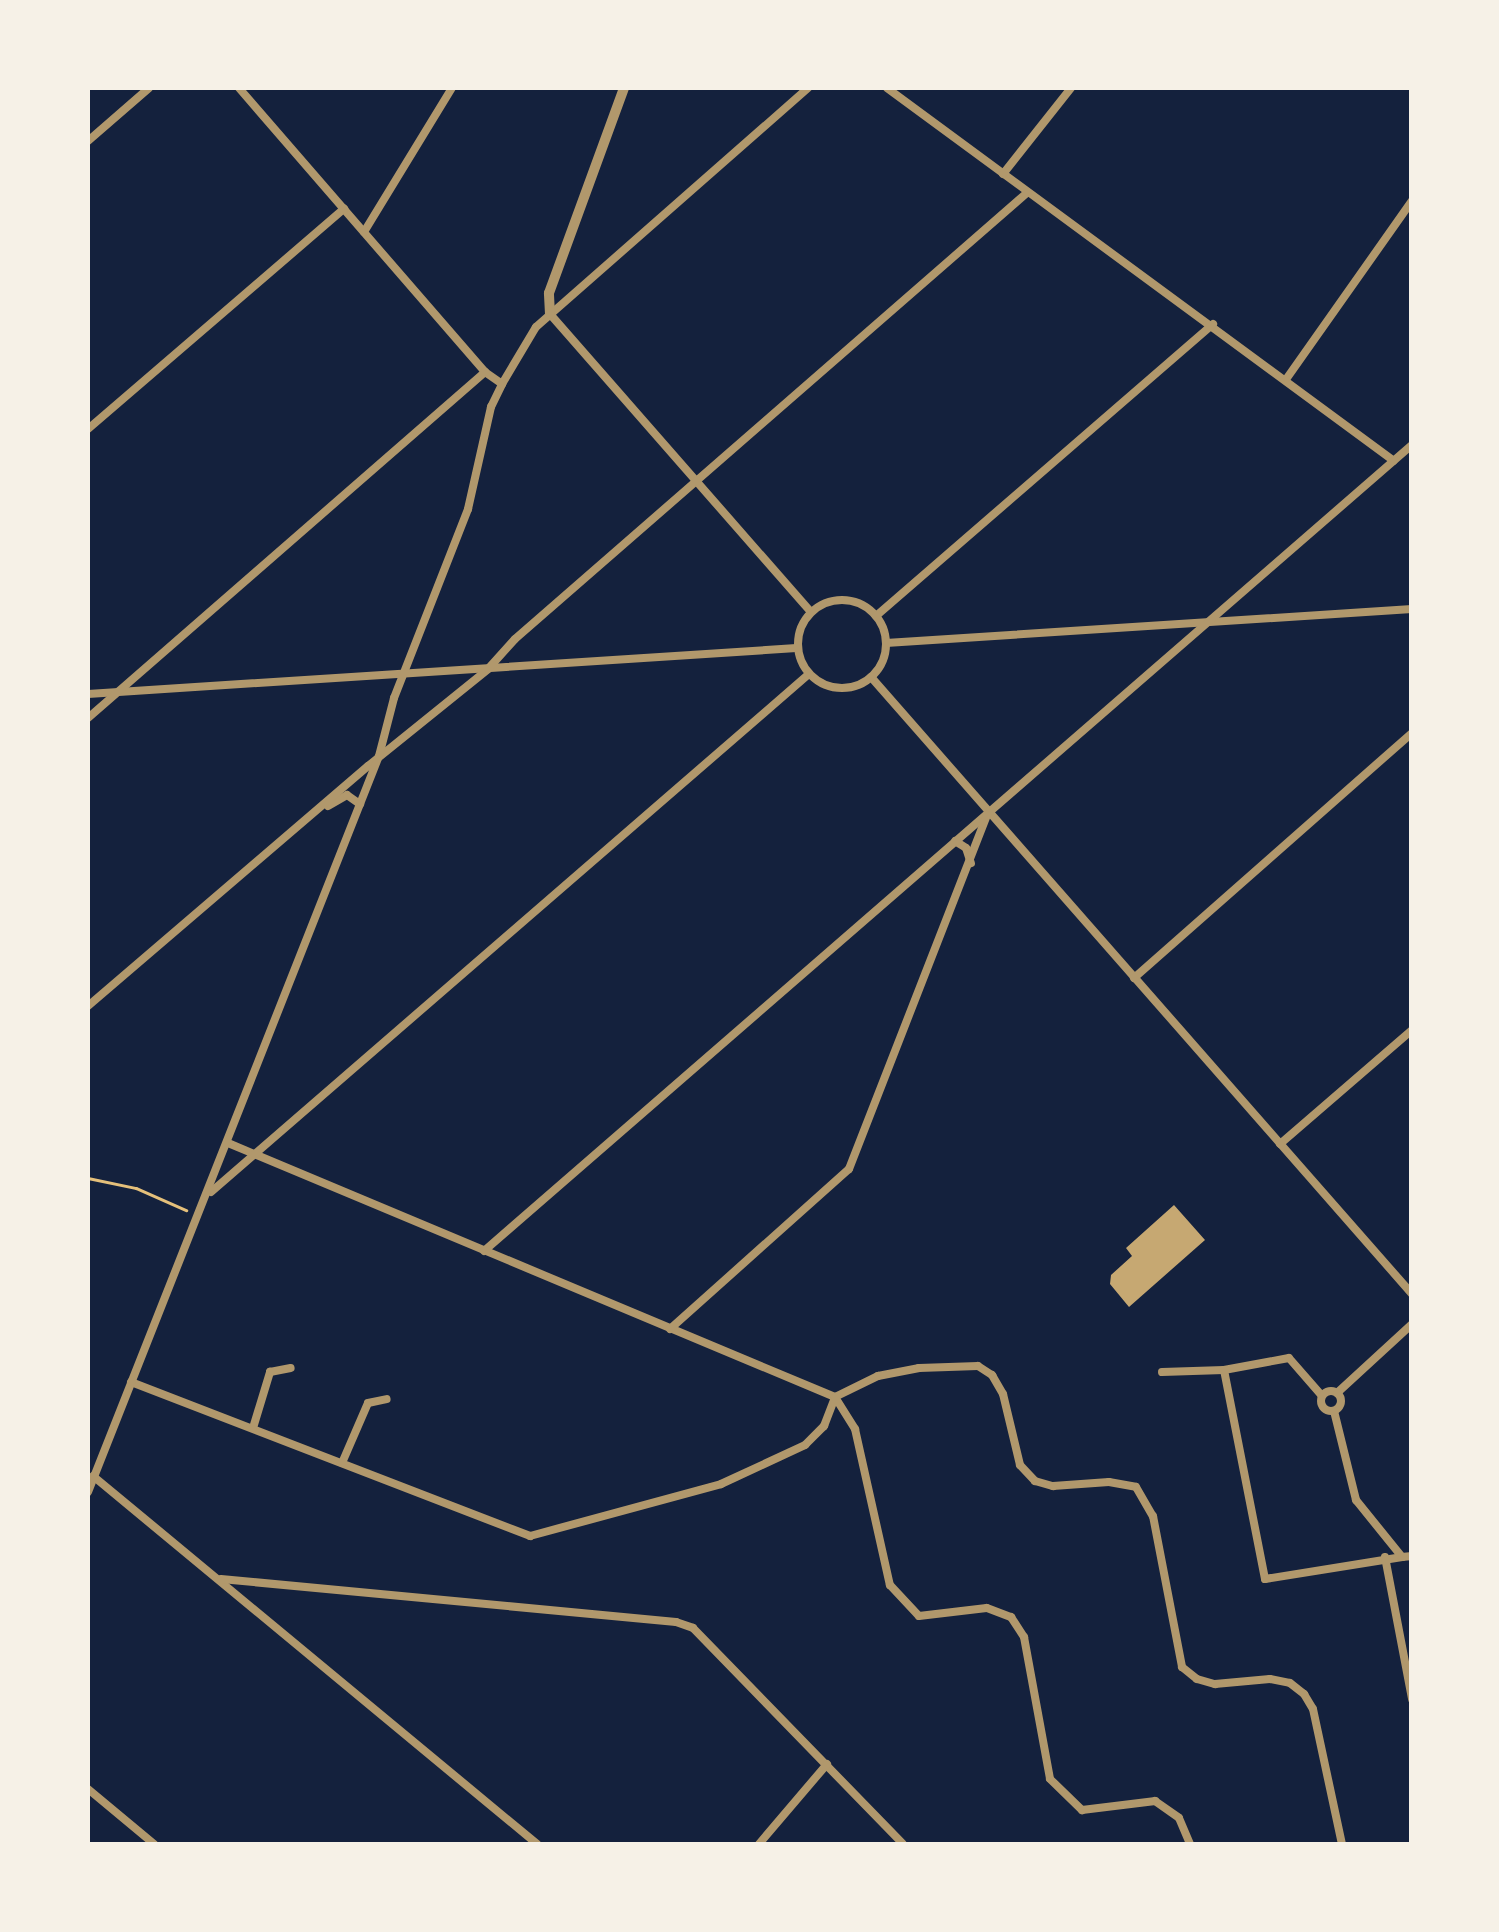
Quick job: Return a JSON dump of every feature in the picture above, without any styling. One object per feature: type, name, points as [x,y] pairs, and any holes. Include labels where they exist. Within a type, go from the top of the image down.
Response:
[{"type":"street","points":[[88,141],[148,88]]},
{"type":"street","points":[[239,88],[485,372],[502,384]]},
{"type":"street","points":[[364,232],[452,88]]},
{"type":"street","points":[[624,88],[549,293],[550,314],[811,612]]},
{"type":"street","points":[[88,1492],[379,756],[405,674],[468,509],[490,407],[536,327],[808,88]]},
{"type":"street","points":[[887,88],[1394,460]]},
{"type":"street","points":[[1003,174],[1071,88]]},
{"type":"street","points":[[88,1006],[379,756],[488,669],[515,639],[1028,192]]},
{"type":"street","points":[[1287,378],[1412,201]]},
{"type":"street","points":[[88,429],[344,208]]},
{"type":"street","points":[[876,616],[1213,324]]},
{"type":"street","points":[[88,718],[485,372]]},
{"type":"street","points":[[484,1252],[1412,445]]},
{"type":"street","points":[[837,600],[864,606],[876,616],[886,642],[880,668],[871,677],[859,685],[832,688],[809,674],[798,648],[798,635],[811,612],[837,600]]},
{"type":"street","points":[[886,642],[1412,609]]},
{"type":"street","points":[[88,694],[798,648]]},
{"type":"street","points":[[208,1195],[809,674]]},
{"type":"street","points":[[871,677],[1412,1294]]},
{"type":"street","points":[[1134,978],[1412,733]]},
{"type":"street","points":[[303,821],[341,796],[360,804]]},
{"type":"street","points":[[670,1329],[849,1169],[988,812]]},
{"type":"street","points":[[955,842],[966,848],[971,863]]},
{"type":"street","points":[[1280,1144],[1412,1030]]},
{"type":"street","points":[[228,1142],[835,1397],[855,1429],[890,1586],[919,1616],[986,1608],[1010,1617],[1024,1637],[1050,1779],[1082,1810],[1154,1801],[1179,1818],[1190,1844]]},
{"type":"street","points":[[1322,1396],[1337,1393],[1412,1324]]},
{"type":"street","points":[[1162,1372],[1224,1370],[1289,1358],[1322,1396],[1322,1406],[1334,1411]]},
{"type":"street","points":[[131,1382],[530,1536],[720,1484],[804,1445],[824,1426],[835,1397],[878,1376],[919,1368],[978,1366],[992,1375],[1003,1394],[1020,1465],[1035,1480],[1052,1486],[1109,1482],[1136,1487],[1153,1516],[1182,1667],[1198,1679],[1215,1684],[1270,1679],[1290,1683],[1304,1694],[1313,1708],[1342,1844]]},
{"type":"street","points":[[253,1428],[270,1372],[291,1368]]},
{"type":"street","points":[[1224,1370],[1264,1579],[1407,1556]]},
{"type":"street","points":[[1334,1411],[1340,1404],[1337,1393]]},
{"type":"street","points":[[342,1463],[368,1402],[386,1399]]},
{"type":"street","points":[[1334,1411],[1356,1500],[1407,1556]]},
{"type":"street","points":[[93,1476],[222,1579],[537,1844]]},
{"type":"street","points":[[1386,1557],[1412,1699]]},
{"type":"street","points":[[222,1579],[676,1622],[693,1628],[904,1844]]},
{"type":"street","points":[[759,1844],[826,1764]]},
{"type":"street","points":[[88,1789],[154,1844]]},
{"type":"path","points":[[88,1178],[136,1188],[199,1215]]},
{"type":"building","points":[[1174,1205],[1205,1240],[1129,1307],[1110,1284],[1111,1275],[1132,1256],[1126,1248]]}]
